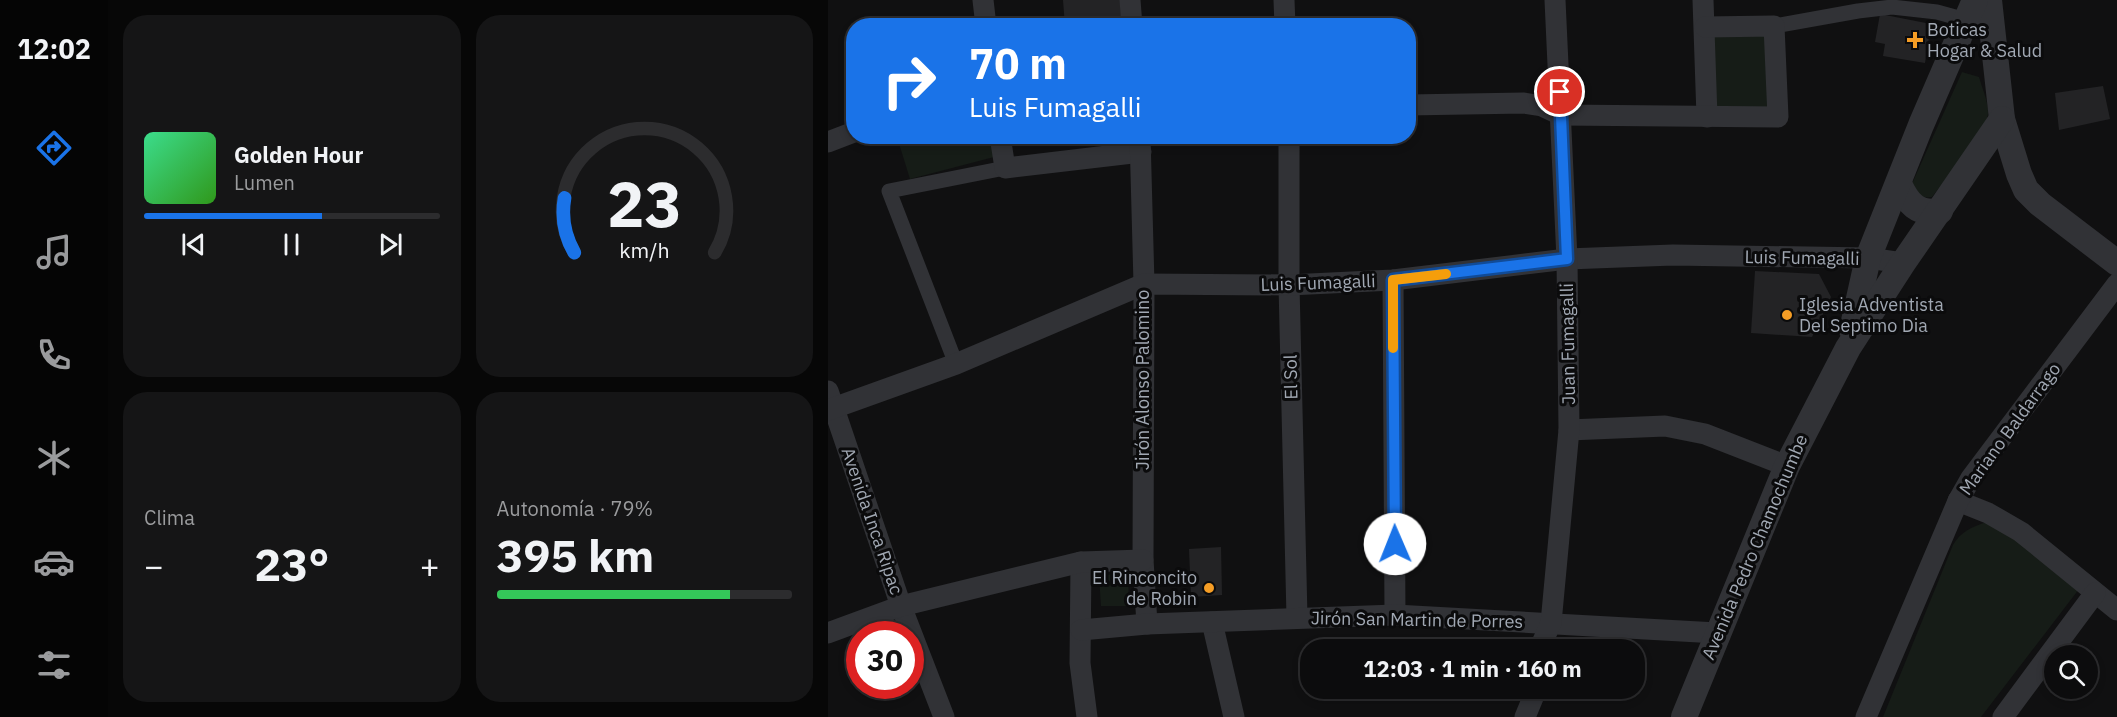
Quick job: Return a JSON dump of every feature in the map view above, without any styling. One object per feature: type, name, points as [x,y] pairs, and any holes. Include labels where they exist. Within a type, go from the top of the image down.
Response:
[{"type":"street","points":[[983,0],[985,18]]},
{"type":"street","points":[[1130,0],[1131,18]]},
{"type":"street","points":[[1284,0],[1285,18]]},
{"type":"street","name":"Juan Fumagalli","points":[[1544,639],[1551,623],[1569,430],[1567,259],[1555,0]]},
{"type":"street","points":[[1703,0],[1707,117]]},
{"type":"street","points":[[1989,0],[2002,119],[2026,190],[2040,204],[2117,263]]},
{"type":"street","points":[[1705,27],[1773,26],[1892,7],[1937,12],[1971,10]]},
{"type":"street","name":"Avenida Pedro Chamochumbe","points":[[1848,348],[1868,258],[1921,125],[1971,10]]},
{"type":"street","points":[[1416,105],[1524,103],[1542,106],[1561,115],[1778,117],[1773,26]]},
{"type":"street","name":"Avenida Pedro Chamochumbe","points":[[1684,717],[1786,466],[1848,348],[2002,119]]},
{"type":"street","points":[[828,142],[846,135]]},
{"type":"street","points":[[1001,144],[1004,167]]},
{"type":"street","points":[[956,364],[889,191],[1004,167],[1141,144]]},
{"type":"street","name":"Jirón Alonso Palomino","points":[[1141,144],[1144,284],[1143,560],[1147,624]]},
{"type":"street","name":"El Sol","points":[[1289,144],[1289,285],[1297,617]]},
{"type":"street","points":[[1899,184],[1905,197],[1916,208],[1930,213],[1940,211]]},
{"type":"street","name":"Luis Fumagalli","points":[[830,403],[956,364],[1144,284],[1289,285],[1393,280],[1567,259],[1673,255],[1868,258],[1903,263]]},
{"type":"street","points":[[1393,280],[1395,615]]},
{"type":"street","name":"Mariano Baldarrago","points":[[1866,717],[1958,501],[1971,478],[2117,284]]},
{"type":"street","name":"Avenida Inca Ripac","points":[[830,403],[901,606],[944,717]]},
{"type":"street","points":[[1569,430],[1665,426],[1705,434],[1786,466]]},
{"type":"street","points":[[1958,501],[1988,513],[2021,532],[2117,610]]},
{"type":"street","points":[[828,633],[901,606],[1081,562],[1143,560]]},
{"type":"street","points":[[1081,562],[1080,663],[1087,717]]},
{"type":"street","points":[[2003,717],[2095,593]]},
{"type":"street","name":"Jirón San Martin de Porres","points":[[1081,630],[1147,624],[1395,615],[1717,633]]},
{"type":"street","points":[[1212,622],[1234,717]]},
{"type":"street","points":[[1525,717],[1532,699]]},
{"type":"shaded area","points":[[1713,36],[1767,36],[1768,111],[1716,111]]},
{"type":"shaded area","points":[[1962,72],[1979,77],[1987,105],[1986,123],[1973,145],[1932,197],[1922,197],[1911,186]]},
{"type":"shaded area","points":[[899,144],[991,144],[994,157],[910,179]]},
{"type":"shaded area","points":[[1987,522],[1995,523],[2079,589],[1981,717],[1883,717],[1953,545],[1967,530]]},
{"type":"shaded area","points":[[1129,572],[1128,606],[1101,606],[1099,576]]},
{"type":"building","points":[[1063,0],[1120,0],[1121,18],[1064,18]]},
{"type":"building","points":[[1880,14],[1931,24],[1925,63],[1883,56],[1885,44],[1875,42]]},
{"type":"building","points":[[2103,86],[2110,119],[2059,130],[2055,93]]},
{"type":"building","name":"Iglesia Adventista Del Septimo Dia","points":[[1755,271],[1819,274],[1831,297],[1812,337],[1751,333]]},
{"type":"building","points":[[1221,547],[1222,595],[1191,597],[1189,549]]},
{"type":"slow traffic","points":[[1393,348],[1393,280],[1446,274]]},
{"type":"place","name":"Boticas Hogar & Salud","points":[[1915,40]]},
{"type":"place","name":"Iglesia Adventista Del Septimo Dia","points":[[1787,315]]},
{"type":"place","name":"El Rinconcito de Robin","points":[[1209,588]]},
{"type":"route","points":[[1395,544],[1393,280],[1567,259],[1560,92]]}]
